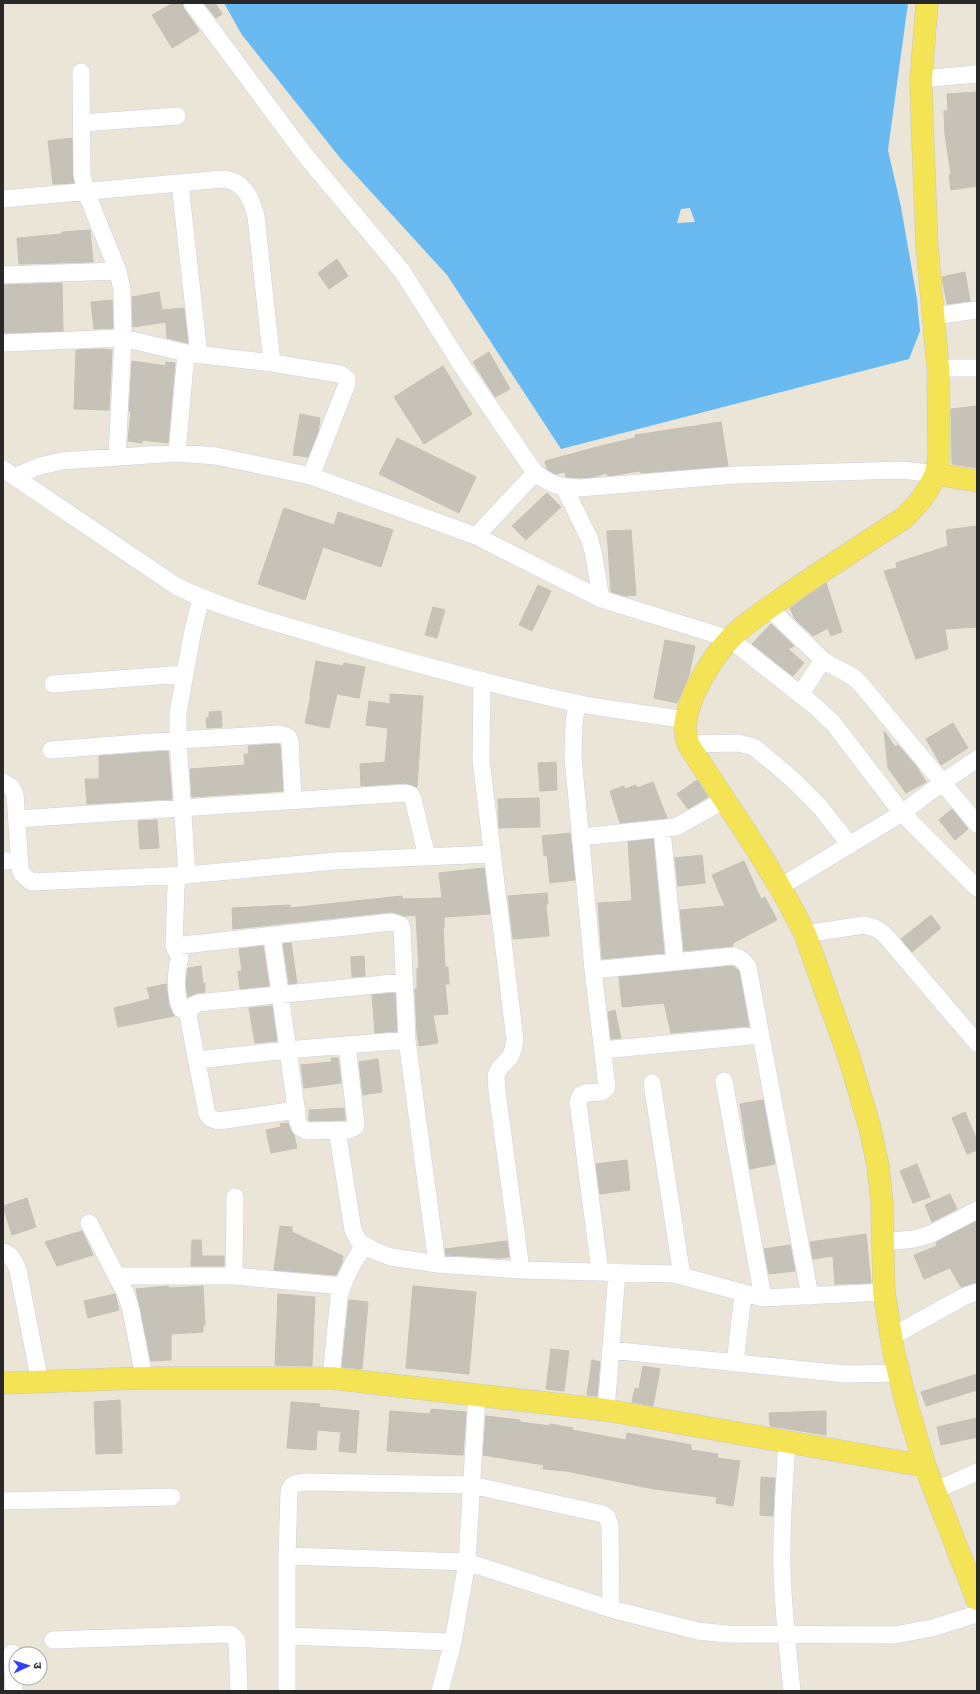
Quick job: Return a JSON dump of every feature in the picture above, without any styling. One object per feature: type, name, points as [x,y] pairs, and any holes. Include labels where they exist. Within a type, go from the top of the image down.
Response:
[{"type":"main road","points":[[927,3],[921,79],[927,246],[938,368],[939,456],[936,474],[920,502],[904,518],[769,608],[730,639],[716,656],[702,678],[691,702],[686,720],[685,732],[688,744],[780,887],[805,934],[849,1056],[870,1128],[878,1166],[882,1204],[884,1292],[891,1337],[899,1373],[925,1466],[977,1599]]},
{"type":"main road","points":[[936,474],[977,481]]},
{"type":"main road","points":[[3,1383],[144,1378],[331,1378],[606,1410],[925,1466]]},
{"type":"street","points":[[192,3],[305,155],[402,272],[462,366],[534,473],[550,484],[580,488],[735,475],[902,470],[936,474]]},
{"type":"street","points":[[81,72],[82,175],[86,192],[118,271],[123,310],[117,456]]},
{"type":"street","points":[[921,79],[977,74]]},
{"type":"street","points":[[82,123],[177,116]]},
{"type":"street","points":[[3,198],[180,184],[223,179],[238,183],[246,191],[252,202],[256,216],[272,363]]},
{"type":"street","points":[[177,453],[193,354],[180,184]]},
{"type":"street","points":[[3,275],[118,271]]},
{"type":"street","points":[[933,316],[977,310]]},
{"type":"street","points":[[3,343],[123,338],[193,354],[272,363],[340,374],[347,379],[347,384],[311,476]]},
{"type":"street","points":[[938,368],[977,368]]},
{"type":"street","points":[[9,472],[62,461],[177,453],[216,456],[311,476],[476,536],[602,599],[730,639],[833,723],[902,813],[977,888]]},
{"type":"street","points":[[9,472],[147,567],[176,586],[201,598],[395,658],[482,680],[577,703],[686,720]]},
{"type":"street","points":[[476,536],[534,473]]},
{"type":"street","points":[[564,487],[590,540],[602,599]]},
{"type":"street","points":[[187,875],[178,740],[178,713],[184,674],[201,598]]},
{"type":"street","points":[[769,608],[823,660],[832,667],[851,674],[855,678],[977,824]]},
{"type":"street","points":[[800,695],[823,660]]},
{"type":"street","points":[[53,684],[184,674]]},
{"type":"street","points":[[482,680],[481,760],[515,1040],[510,1057],[499,1069],[496,1076],[521,1270]]},
{"type":"street","points":[[577,703],[574,724],[573,757],[593,970],[607,1087],[602,1092],[586,1093],[581,1095],[578,1102],[600,1272]]},
{"type":"street","points":[[51,750],[280,734],[288,737],[290,741],[293,800]]},
{"type":"street","points":[[688,744],[738,743],[754,747],[791,778],[820,806],[850,845]]},
{"type":"street","points":[[780,887],[902,813],[943,782],[977,759]]},
{"type":"street","points":[[3,782],[11,787],[15,794],[17,819],[11,861],[31,882],[38,883],[187,875],[335,861],[492,854]]},
{"type":"street","points":[[17,819],[406,793],[411,795],[413,799],[427,857]]},
{"type":"street","points":[[581,837],[662,830],[676,827],[724,800]]},
{"type":"street","points":[[662,830],[675,962]]},
{"type":"street","points":[[181,1009],[178,1003],[177,967],[180,958],[174,946],[176,886],[180,877],[187,875]]},
{"type":"street","points":[[174,946],[398,922],[402,929],[407,1040],[437,1264]]},
{"type":"street","points":[[805,934],[864,925],[875,928],[884,934],[977,1043]]},
{"type":"street","points":[[272,936],[279,996],[298,1122],[302,1129],[307,1131],[352,1129],[356,1124],[348,1045]]},
{"type":"street","points":[[593,970],[734,956],[745,961],[748,967],[810,1296]]},
{"type":"street","points":[[297,1110],[213,1120],[208,1114],[188,1015],[191,1007],[198,1003],[279,996],[404,982]]},
{"type":"street","points":[[602,1050],[761,1035]]},
{"type":"street","points":[[197,1060],[287,1050],[407,1040]]},
{"type":"street","points":[[724,1081],[764,1298]]},
{"type":"street","points":[[652,1083],[682,1276]]},
{"type":"street","points":[[331,1378],[342,1286],[358,1255],[359,1242],[353,1230],[337,1130]]},
{"type":"street","points":[[234,1276],[235,1198]]},
{"type":"street","points":[[883,1242],[914,1239],[931,1234],[977,1210]]},
{"type":"street","points":[[89,1222],[117,1276],[131,1310],[144,1378]]},
{"type":"street","points":[[3,1252],[6,1252],[12,1258],[18,1270],[40,1382]]},
{"type":"street","points":[[358,1255],[391,1257],[437,1264],[521,1270],[682,1276],[743,1294],[764,1298],[884,1292]]},
{"type":"street","points":[[606,1410],[617,1273]]},
{"type":"street","points":[[117,1276],[234,1276],[342,1286]]},
{"type":"street","points":[[891,1337],[963,1297],[977,1292]]},
{"type":"street","points":[[735,1363],[743,1294]]},
{"type":"street","points":[[610,1350],[845,1374],[899,1373]]},
{"type":"street","points":[[440,1691],[453,1642],[467,1562],[477,1395]]},
{"type":"street","points":[[787,1442],[782,1533],[782,1570],[786,1636],[792,1691]]},
{"type":"street","points":[[934,1491],[977,1472]]},
{"type":"street","points":[[287,1691],[287,1556],[289,1492],[290,1487],[293,1484],[308,1482],[471,1485],[603,1514],[607,1517],[610,1526],[611,1609]]},
{"type":"street","points":[[3,1501],[172,1497]]},
{"type":"street","points":[[287,1556],[467,1562],[611,1609],[698,1631],[727,1634],[786,1636],[895,1635],[932,1628],[977,1614]]},
{"type":"street","points":[[53,1640],[232,1635],[237,1641],[239,1691]]},
{"type":"street","points":[[287,1636],[453,1642]]},
{"type":"water","points":[[224,3],[908,3],[888,150],[901,207],[917,299],[920,331],[909,359],[561,449],[447,275],[341,159],[242,35]],"holes":[[[690,208],[695,222],[677,223],[681,209]]]},
{"type":"building","points":[[173,3],[182,3],[184,9],[199,30],[172,48],[152,15]]},
{"type":"building","points":[[204,3],[215,3],[222,14],[216,18]]},
{"type":"building","points":[[977,92],[977,186],[951,190],[949,175],[951,175],[945,134],[944,111],[948,111],[947,94]]},
{"type":"building","points":[[72,138],[74,183],[53,184],[48,141]]},
{"type":"building","points":[[90,230],[93,262],[19,264],[17,238]]},
{"type":"building","points":[[337,259],[348,276],[329,289],[318,273]]},
{"type":"building","points":[[965,272],[970,301],[947,304],[942,277]]},
{"type":"building","points":[[62,283],[63,331],[3,333],[3,285]]},
{"type":"building","points":[[159,292],[162,310],[184,308],[188,343],[167,338],[166,322],[133,327],[132,297]]},
{"type":"building","points":[[112,300],[113,328],[94,329],[91,302]]},
{"type":"building","points":[[76,350],[112,350],[109,410],[74,409]]},
{"type":"building","points":[[489,352],[510,389],[495,397],[473,362]]},
{"type":"building","points":[[132,361],[166,366],[166,362],[175,363],[168,443],[142,440],[142,443],[128,441],[131,411],[129,411]]},
{"type":"building","points":[[443,366],[472,414],[424,444],[394,397]]},
{"type":"building","points":[[977,406],[977,468],[952,464],[951,409]]},
{"type":"building","points":[[300,414],[320,418],[318,432],[308,457],[293,455]]},
{"type":"building","points":[[721,422],[728,466],[641,473],[640,471],[608,476],[607,473],[593,477],[580,478],[566,477],[565,472],[555,474],[547,469],[545,461],[635,438],[635,435]]},
{"type":"building","points":[[397,438],[476,477],[459,513],[379,474]]},
{"type":"building","points":[[547,493],[561,507],[526,540],[512,526]]},
{"type":"building","points":[[284,508],[334,525],[338,512],[393,530],[381,567],[323,547],[305,600],[258,584]]},
{"type":"building","points":[[977,526],[977,627],[945,629],[948,649],[916,659],[884,571],[897,568],[896,563],[948,546],[946,530]]},
{"type":"building","points":[[631,530],[636,595],[626,596],[611,592],[607,531]]},
{"type":"building","points":[[826,583],[842,632],[831,636],[828,628],[813,636],[795,619],[790,608]]},
{"type":"building","points":[[538,585],[551,591],[532,631],[519,625]]},
{"type":"building","points":[[433,607],[445,610],[437,638],[425,635]]},
{"type":"building","points":[[771,624],[794,646],[788,649],[804,663],[793,676],[752,644]]},
{"type":"building","points":[[665,640],[695,646],[689,675],[677,703],[654,698]]},
{"type":"building","points":[[316,661],[343,666],[344,663],[365,667],[359,698],[337,694],[329,728],[305,723]]},
{"type":"building","points":[[390,694],[423,696],[417,787],[405,783],[361,786],[360,764],[385,762],[388,728],[366,725],[369,701],[390,704]]},
{"type":"building","points":[[221,711],[222,727],[207,728],[206,718],[209,718],[209,712]]},
{"type":"building","points":[[953,723],[968,748],[941,765],[926,739]]},
{"type":"building","points":[[884,731],[895,747],[898,745],[916,766],[926,782],[906,793],[888,768]]},
{"type":"building","points":[[280,745],[283,791],[192,797],[190,769],[245,765],[244,754],[249,754],[248,746]]},
{"type":"building","points":[[168,751],[172,799],[87,804],[85,779],[99,779],[99,756]]},
{"type":"building","points":[[556,762],[557,790],[540,791],[538,763]]},
{"type":"building","points":[[697,780],[708,797],[688,809],[677,794]]},
{"type":"building","points":[[653,782],[667,818],[620,823],[610,791],[624,786],[625,789],[636,785],[637,788]]},
{"type":"building","points":[[539,798],[540,827],[499,828],[498,799]]},
{"type":"building","points":[[952,809],[968,829],[955,840],[939,820]]},
{"type":"building","points":[[157,820],[159,848],[140,849],[138,821]]},
{"type":"building","points":[[570,833],[575,880],[550,883],[547,855],[544,856],[542,836]]},
{"type":"building","points":[[653,839],[664,953],[602,959],[598,903],[632,901],[628,842]]},
{"type":"building","points":[[702,855],[705,883],[678,886],[675,858]]},
{"type":"building","points":[[744,861],[761,899],[765,897],[777,920],[733,943],[733,946],[684,951],[680,910],[725,906],[712,875]]},
{"type":"building","points":[[484,868],[490,914],[444,917],[443,928],[445,967],[448,967],[449,984],[445,984],[448,1014],[433,1015],[438,1043],[419,1046],[415,989],[417,989],[417,968],[419,968],[416,915],[405,916],[391,912],[233,929],[232,908],[290,905],[290,908],[402,896],[402,899],[442,898],[439,873]]},
{"type":"building","points":[[547,893],[548,904],[546,904],[549,936],[513,939],[508,896]]},
{"type":"building","points":[[931,915],[941,928],[912,952],[901,939]]},
{"type":"building","points":[[291,943],[297,983],[289,984],[283,944]]},
{"type":"building","points":[[263,946],[269,986],[240,989],[238,971],[242,971],[239,949]]},
{"type":"building","points":[[364,956],[365,976],[352,977],[351,957]]},
{"type":"building","points":[[201,966],[203,983],[205,983],[205,992],[197,993],[188,997],[186,983],[188,968]]},
{"type":"building","points":[[733,966],[739,971],[749,1026],[671,1033],[664,1003],[622,1007],[619,977]]},
{"type":"building","points":[[166,984],[169,1006],[174,1016],[118,1027],[114,1008],[150,999],[147,988]]},
{"type":"building","points":[[395,993],[397,1031],[375,1033],[372,995]]},
{"type":"building","points":[[272,1006],[277,1041],[255,1043],[249,1008]]},
{"type":"building","points":[[615,1010],[621,1038],[611,1039],[608,1012]]},
{"type":"building","points":[[331,1058],[338,1058],[341,1083],[304,1088],[301,1065],[332,1062]]},
{"type":"building","points":[[378,1059],[382,1092],[363,1095],[359,1062]]},
{"type":"building","points":[[763,1100],[775,1164],[750,1169],[740,1104]]},
{"type":"building","points":[[344,1108],[345,1120],[309,1121],[309,1110]]},
{"type":"building","points":[[965,1112],[977,1140],[977,1150],[967,1154],[952,1118]]},
{"type":"building","points":[[288,1123],[294,1135],[297,1148],[271,1153],[266,1130],[281,1127],[280,1124]]},
{"type":"building","points":[[627,1160],[630,1190],[600,1194],[596,1164]]},
{"type":"building","points":[[917,1164],[930,1197],[913,1203],[900,1171]]},
{"type":"building","points":[[950,1194],[957,1209],[932,1222],[925,1205]]},
{"type":"building","points":[[27,1198],[36,1227],[12,1235],[3,1206]]},
{"type":"building","points":[[977,1221],[977,1282],[961,1287],[950,1268],[924,1279],[914,1255],[937,1246],[936,1243],[940,1240]]},
{"type":"building","points":[[280,1226],[292,1227],[292,1232],[343,1256],[342,1263],[336,1275],[274,1270]]},
{"type":"building","points":[[82,1231],[93,1255],[57,1266],[45,1242]]},
{"type":"building","points":[[866,1234],[871,1283],[835,1284],[833,1256],[813,1259],[810,1242]]},
{"type":"building","points":[[192,1240],[201,1240],[202,1256],[224,1256],[224,1266],[191,1266]]},
{"type":"building","points":[[507,1241],[509,1257],[500,1258],[446,1255],[445,1249]]},
{"type":"building","points":[[790,1245],[795,1271],[769,1274],[764,1249]]},
{"type":"building","points":[[168,1286],[170,1288],[203,1286],[205,1325],[203,1325],[203,1332],[171,1334],[171,1360],[151,1361],[136,1289]]},
{"type":"building","points":[[413,1286],[476,1292],[469,1374],[406,1368]]},
{"type":"building","points":[[115,1294],[119,1310],[88,1318],[84,1301]]},
{"type":"building","points":[[278,1294],[315,1297],[312,1366],[275,1365]]},
{"type":"building","points":[[349,1300],[368,1302],[362,1369],[342,1367]]},
{"type":"building","points":[[551,1349],[569,1351],[564,1391],[546,1389]]},
{"type":"building","points":[[592,1360],[600,1362],[597,1396],[587,1395]]},
{"type":"building","points":[[643,1366],[660,1369],[653,1406],[632,1402],[635,1388],[639,1389]]},
{"type":"building","points":[[977,1374],[977,1390],[926,1406],[921,1392]]},
{"type":"building","points":[[120,1400],[122,1453],[96,1454],[94,1402]]},
{"type":"building","points":[[291,1402],[320,1404],[319,1407],[359,1411],[356,1453],[339,1451],[341,1432],[317,1430],[316,1450],[287,1448]]},
{"type":"building","points":[[431,1409],[466,1412],[463,1455],[387,1451],[390,1411],[430,1414]]},
{"type":"building","points":[[826,1411],[826,1435],[770,1426],[769,1413]]},
{"type":"building","points":[[486,1416],[520,1420],[520,1422],[550,1426],[550,1424],[573,1428],[572,1430],[626,1440],[627,1433],[691,1445],[691,1450],[718,1454],[717,1458],[740,1461],[733,1506],[716,1503],[717,1497],[654,1489],[566,1471],[543,1469],[544,1465],[483,1455]]},
{"type":"building","points":[[977,1418],[977,1437],[941,1445],[937,1427]]},
{"type":"building","points":[[761,1477],[775,1478],[773,1516],[760,1515]]}]
